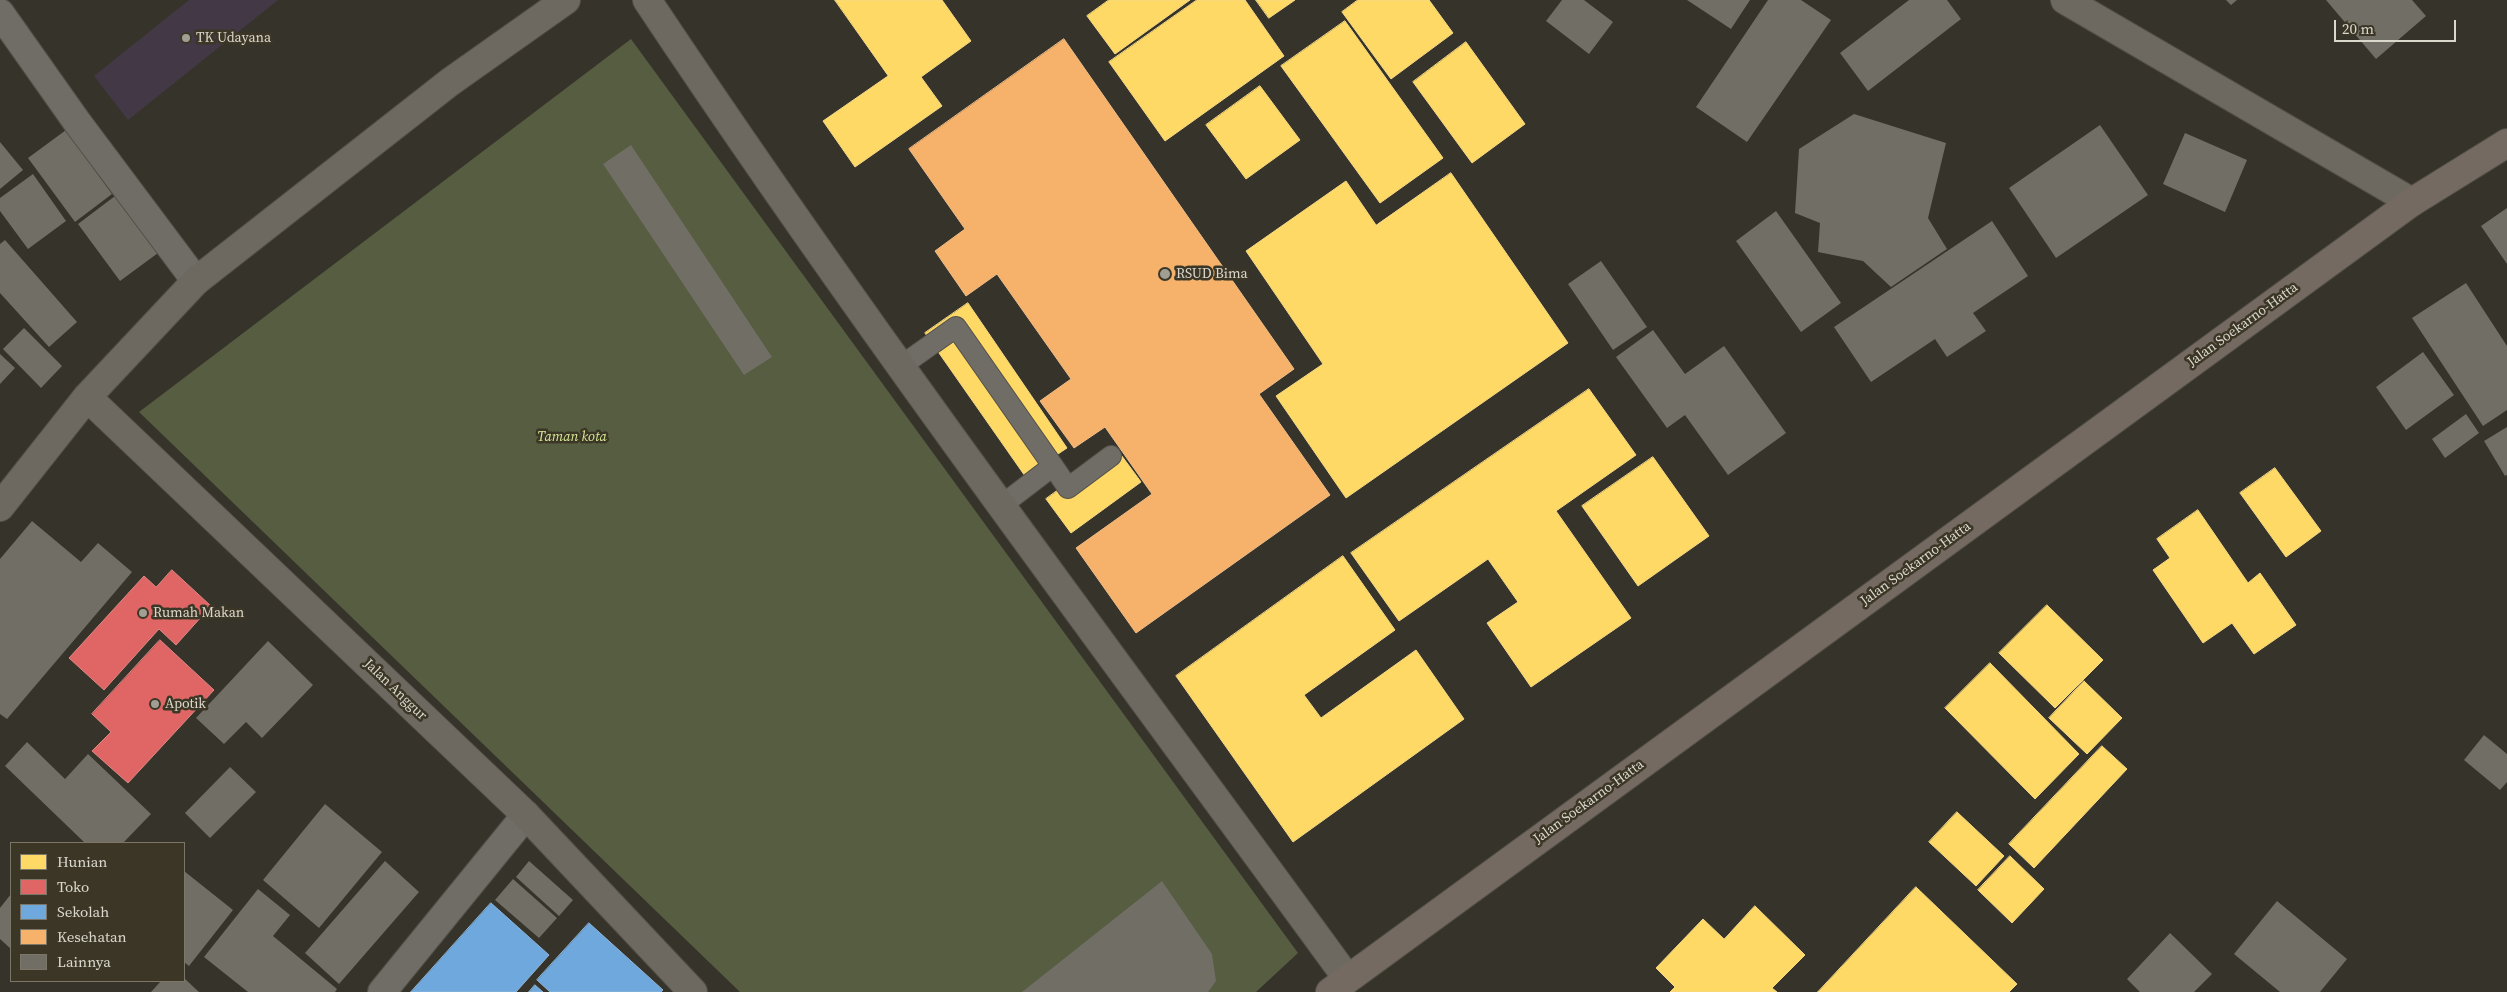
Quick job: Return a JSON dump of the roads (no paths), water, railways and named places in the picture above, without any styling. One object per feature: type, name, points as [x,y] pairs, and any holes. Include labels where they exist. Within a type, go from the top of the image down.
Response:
[{"type":"highway","name":"Jalan Soekarno-Hatta","points":[[1338,985],[2412,202],[2507,143]]},
{"type":"street","points":[[0,507],[87,397],[196,282],[450,82],[566,0]]},
{"type":"street","points":[[647,0],[738,136],[1002,505],[1338,985]]},
{"type":"street","points":[[2070,1],[2412,202]]},
{"type":"street","points":[[0,12],[72,114],[196,282]]},
{"type":"street","name":"Jalan Anggur","points":[[87,397],[526,815],[693,992]]},
{"type":"street","points":[[382,992],[526,815]]},
{"type":"lane","points":[[901,366],[956,328],[1068,488],[1111,456]]},
{"type":"lane","points":[[1002,505],[1054,466]]},
{"type":"place","name":"TK Udayana","points":[[186,38]]},
{"type":"place","name":"RSUD Bima","points":[[1165,274]]},
{"type":"place","name":"Rumah Makan","points":[[143,613]]},
{"type":"place","name":"Apotik","points":[[155,704]]},
{"type":"park label","name":"Taman kota","points":[[572,437]]}]
